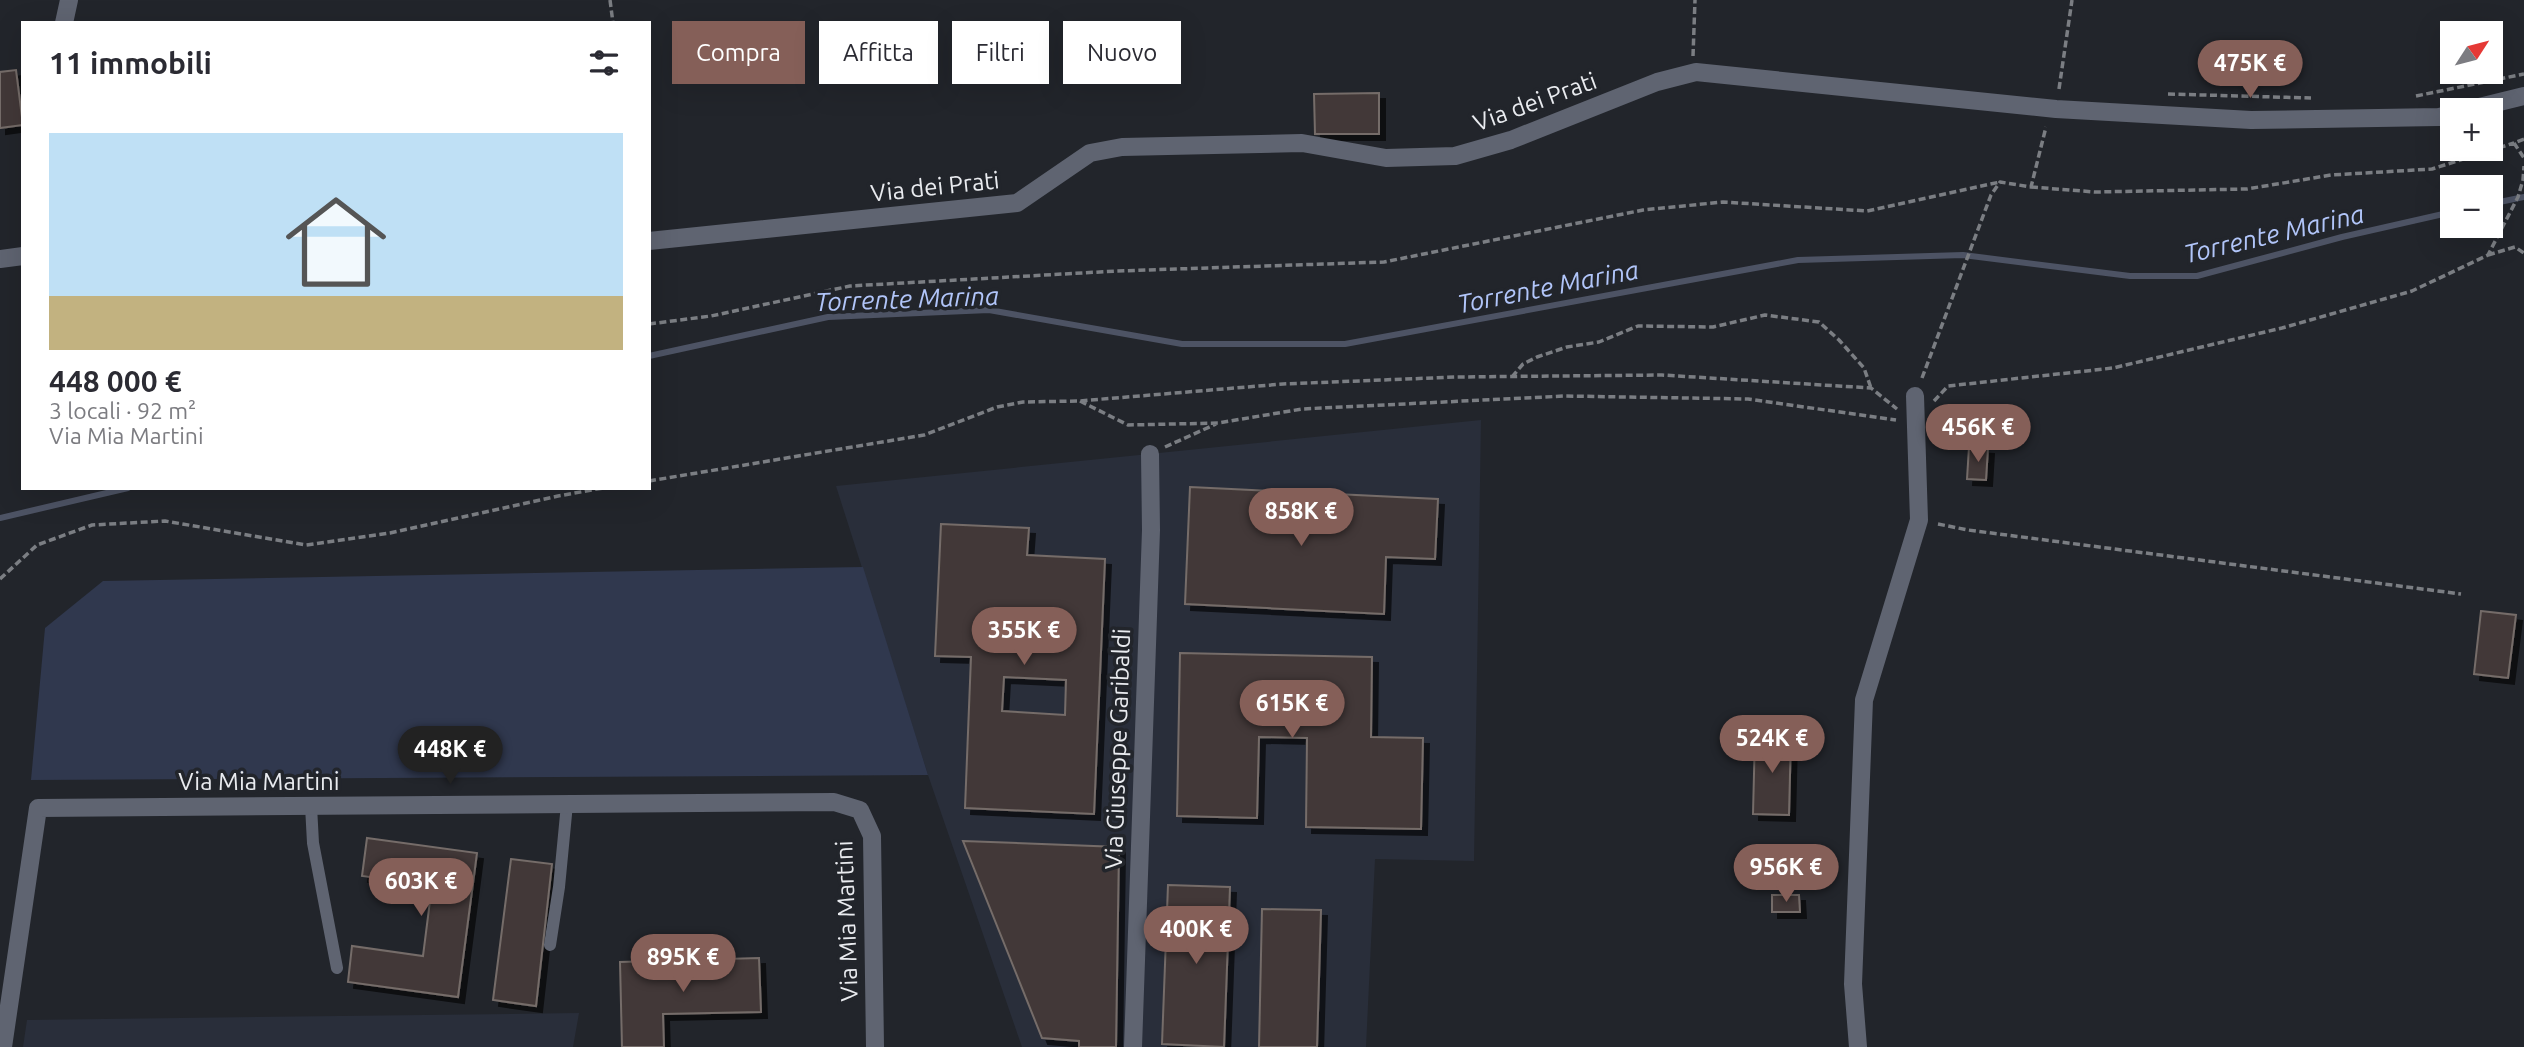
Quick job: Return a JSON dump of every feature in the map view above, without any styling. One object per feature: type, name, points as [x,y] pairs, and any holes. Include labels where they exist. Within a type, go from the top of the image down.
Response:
[{"type":"street","points":[[64,21],[69,0]]},
{"type":"street","name":"Via dei Prati","points":[[651,241],[1017,203],[1090,153],[1122,147],[1302,143],[1386,158],[1455,156],[1511,140],[1657,82],[1696,72],[2053,109],[2251,120],[2440,117]]},
{"type":"street","points":[[2503,101],[2524,96]]},
{"type":"street","points":[[0,259],[21,256]]},
{"type":"street","points":[[1858,1047],[1853,984],[1864,700],[1919,520],[1915,396]]},
{"type":"street","name":"Via Giuseppe Garibaldi","points":[[1133,1047],[1150,544],[1150,454]]},
{"type":"street","name":"Via Mia Martini","points":[[3,1047],[38,808],[834,802],[860,810],[872,835],[875,1047]]},
{"type":"lane","points":[[550,945],[567,804]]},
{"type":"lane","points":[[312,806],[313,843],[337,968]]},
{"type":"path","points":[[610,0],[613,21]]},
{"type":"path","points":[[1695,0],[1692,47],[1696,72]]},
{"type":"path","points":[[2031,187],[2053,109],[2072,0]]},
{"type":"path","points":[[2412,97],[2524,74]]},
{"type":"path","points":[[2155,94],[2319,98]]},
{"type":"path","points":[[651,324],[711,316],[850,286],[1063,273],[1384,262],[1643,210],[1723,202],[1867,211],[2000,182],[2095,192],[2247,189],[2331,175],[2432,169],[2524,139]]},
{"type":"path","points":[[2514,143],[2524,158]]},
{"type":"path","points":[[2488,255],[2518,197],[2524,166]]},
{"type":"path","points":[[1915,396],[1991,195],[2000,182]]},
{"type":"path","points":[[1916,423],[1948,386],[2113,368],[2412,291],[2488,255],[2515,247],[2524,253]]},
{"type":"path","points":[[1512,377],[1523,364],[1537,358],[1567,347],[1598,342],[1638,326],[1713,327],[1765,315],[1819,323],[1839,340],[1864,368],[1871,388],[1916,423]]},
{"type":"path","points":[[651,481],[924,435],[997,407],[1023,402],[1079,401],[1283,384],[1512,377],[1662,375],[1871,388]]},
{"type":"path","points":[[1079,401],[1128,425],[1218,423],[1302,409],[1565,396],[1748,399],[1916,423]]},
{"type":"path","points":[[1150,454],[1218,423]]},
{"type":"path","points":[[0,579],[37,545],[92,525],[165,521],[306,545],[390,533],[592,490]]},
{"type":"path","points":[[1919,520],[1968,530],[2460,594]]},
{"type":"shaded area","points":[[1481,420],[1474,861],[1375,859],[1366,1047],[1022,1047],[928,775],[836,486]]},
{"type":"shaded area","points":[[863,567],[928,775],[31,780],[45,628],[103,581]]},
{"type":"shaded area","points":[[579,1013],[573,1047],[23,1047],[27,1020]]},
{"type":"building","points":[[16,70],[21,125],[0,128],[0,72]]},
{"type":"building","points":[[1379,93],[1379,134],[1315,134],[1314,94]]},
{"type":"building","points":[[1969,447],[1988,448],[1986,480],[1967,479]]},
{"type":"building","points":[[1190,487],[1438,499],[1435,559],[1386,557],[1384,614],[1185,604]]},
{"type":"building","points":[[941,524],[1029,528],[1027,555],[1105,559],[1094,814],[965,808],[971,657],[935,656]],"holes":[[[1004,677],[1066,680],[1065,715],[1002,711]]]},
{"type":"building","points":[[2481,611],[2516,615],[2508,678],[2474,674]]},
{"type":"building","points":[[1180,653],[1372,657],[1371,737],[1423,738],[1421,829],[1306,827],[1307,738],[1259,737],[1257,818],[1177,816]]},
{"type":"building","points":[[1755,734],[1791,735],[1789,815],[1753,814]]},
{"type":"building","points":[[367,838],[477,853],[458,997],[348,982],[352,946],[423,956],[432,885],[362,876]]},
{"type":"building","points":[[963,841],[1119,847],[1116,1047],[1079,1047],[1079,1041],[1042,1038]]},
{"type":"building","points":[[511,859],[552,864],[536,1006],[493,1000]]},
{"type":"building","points":[[1168,885],[1230,887],[1224,1047],[1162,1044]]},
{"type":"building","points":[[1772,895],[1799,895],[1800,912],[1772,912]]},
{"type":"building","points":[[1262,909],[1321,910],[1317,1047],[1259,1047]]},
{"type":"building","points":[[759,958],[761,1012],[663,1014],[664,1047],[622,1047],[620,962]]},
{"type":"waterway","name":"Torrente Marina","points":[[2503,201],[2524,197]]},
{"type":"waterway","name":"Torrente Marina","points":[[651,356],[828,317],[989,310],[1182,344],[1345,344],[1798,260],[1963,255],[2130,276],[2197,276],[2342,237],[2440,215]]},
{"type":"waterway","name":"Torrente Marina","points":[[0,518],[119,490]]}]
